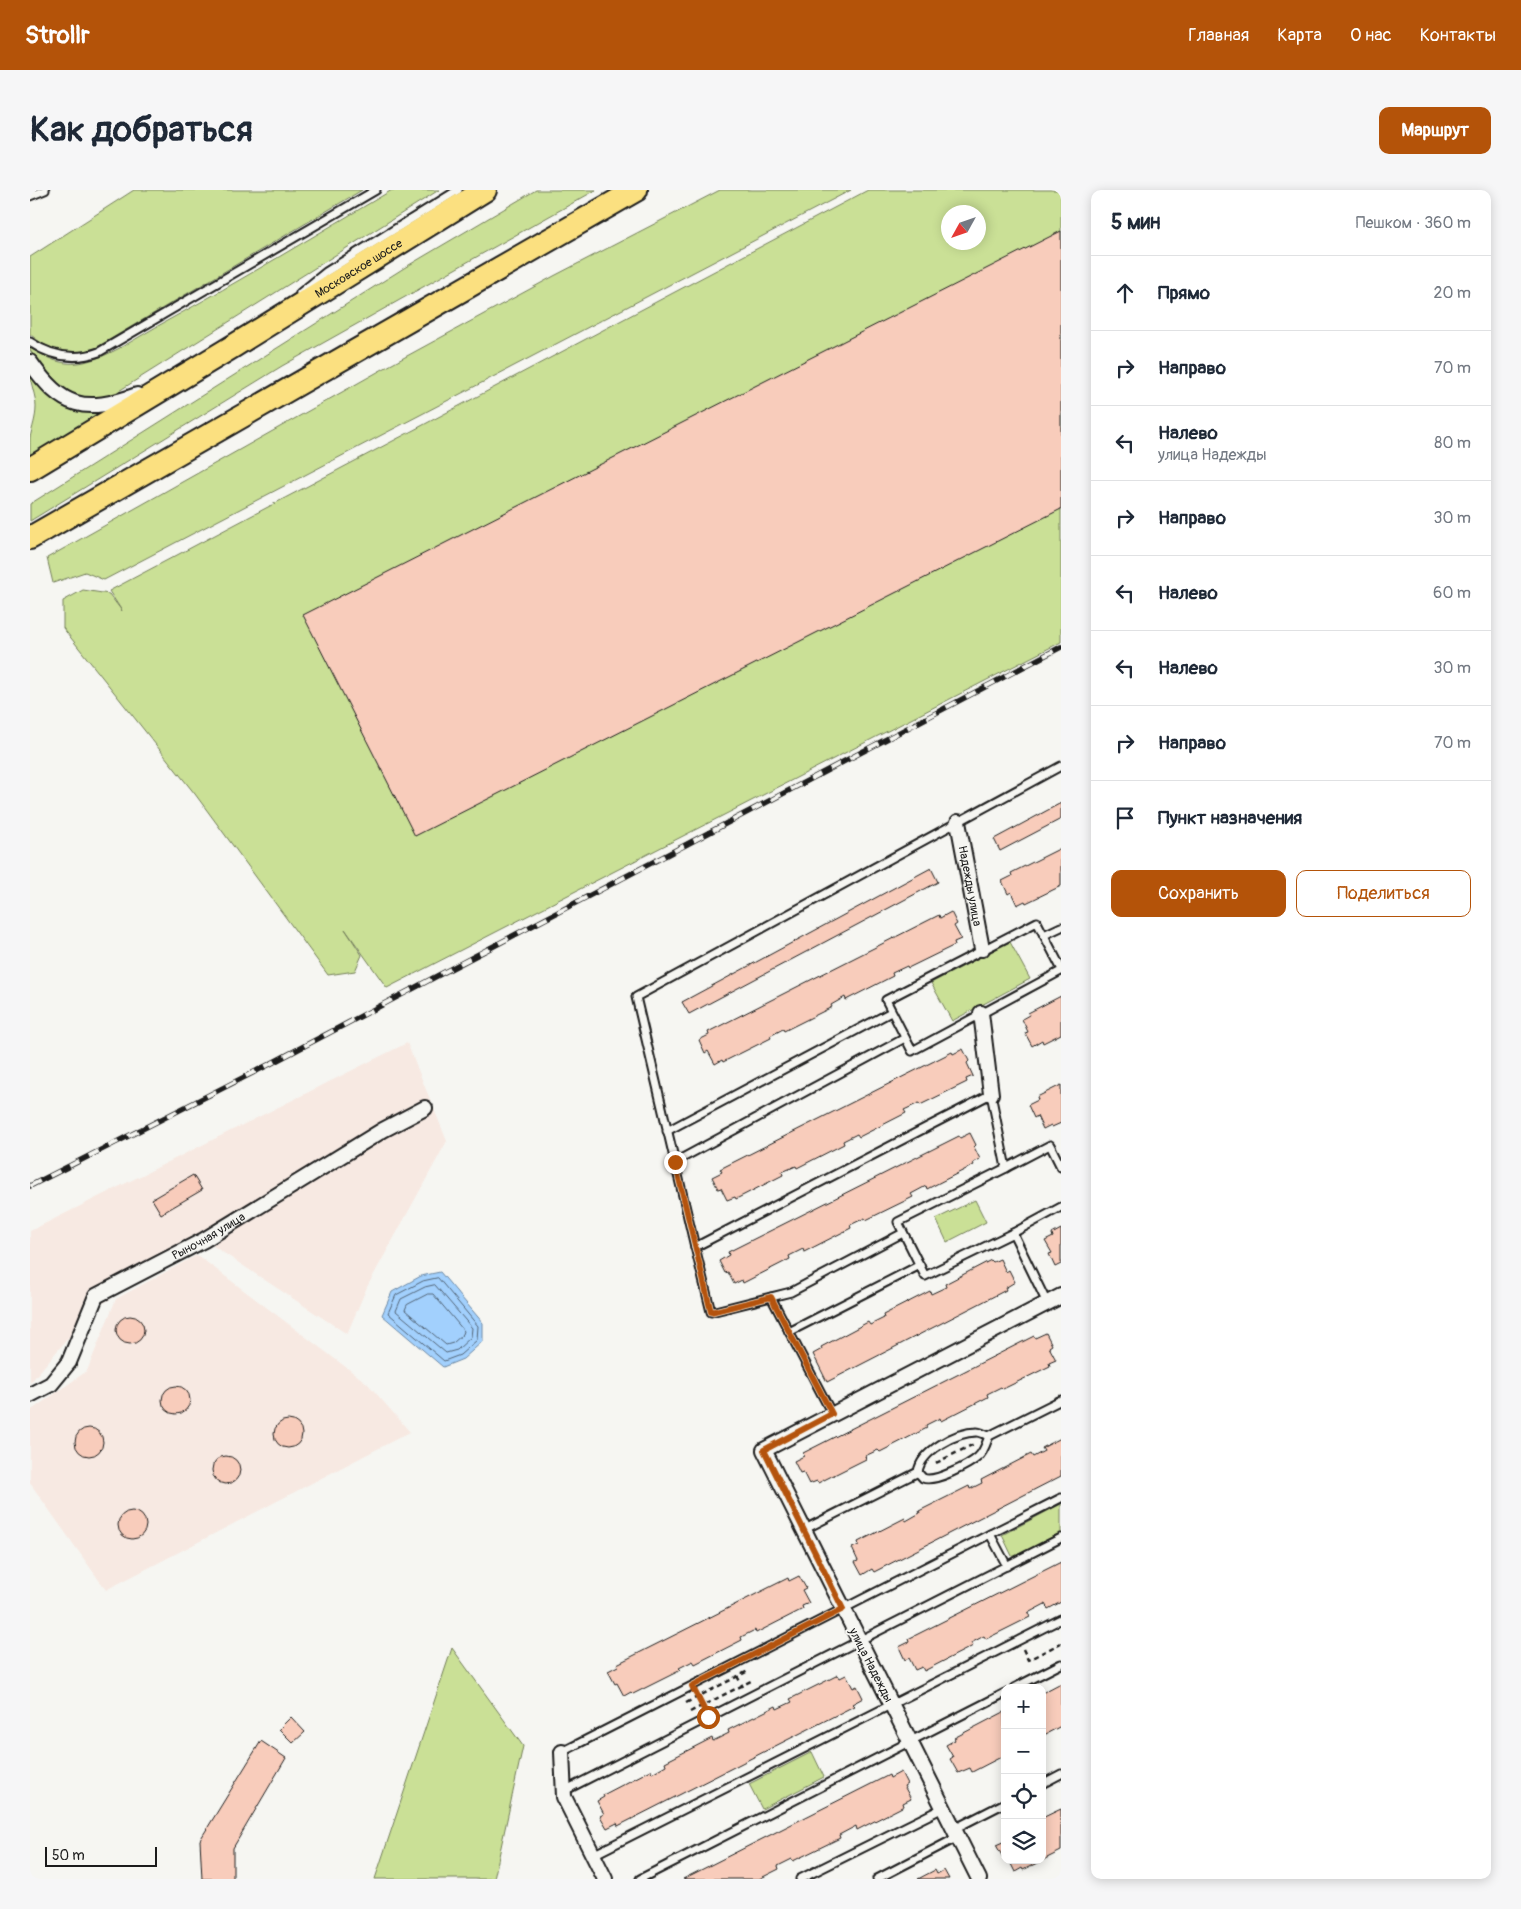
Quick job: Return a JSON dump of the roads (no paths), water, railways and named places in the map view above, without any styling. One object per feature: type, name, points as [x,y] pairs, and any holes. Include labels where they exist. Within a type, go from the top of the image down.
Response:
[{"type":"highway","name":"Московское шоссе","points":[[30,469],[232,348],[485,190]]},
{"type":"highway","points":[[30,538],[636,190]]},
{"type":"street","points":[[30,362],[44,382],[57,394],[73,402],[89,406],[118,402],[137,395],[159,383],[184,376]]},
{"type":"street","name":"Надежды улица","points":[[958,822],[982,949]]},
{"type":"street","points":[[981,1013],[991,1094]]},
{"type":"street","name":"Рыночная улица","points":[[30,1395],[51,1384],[69,1362],[96,1296],[204,1240],[383,1130],[425,1108]]},
{"type":"street","points":[[832,1414],[1061,1296]]},
{"type":"street","name":"улица Надежды","points":[[832,1414],[764,1450],[979,1879]]},
{"type":"street","points":[[562,1752],[564,1797],[605,1879]]},
{"type":"lane","points":[[30,196],[45,190]]},
{"type":"lane","points":[[30,342],[38,348],[70,358],[85,357],[99,352],[376,190]]},
{"type":"lane","points":[[297,295],[326,272],[458,190]]},
{"type":"lane","points":[[232,348],[290,301]]},
{"type":"lane","points":[[903,1233],[791,1292],[711,1312],[636,997],[1061,766]]},
{"type":"lane","points":[[1037,922],[1059,959],[1061,970],[912,1051],[886,1000],[982,949],[1037,922]]},
{"type":"lane","points":[[1044,935],[1061,927]]},
{"type":"lane","points":[[667,1131],[891,1012]]},
{"type":"lane","points":[[675,1162],[905,1038]]},
{"type":"lane","points":[[695,1247],[991,1094],[1006,1168]]},
{"type":"lane","points":[[1061,1167],[1058,1156],[1050,1145],[898,1222],[925,1276],[1061,1207]]},
{"type":"lane","points":[[1013,1233],[1047,1303]]},
{"type":"lane","points":[[789,1332],[920,1266]]},
{"type":"lane","points":[[771,1297],[832,1414]]},
{"type":"lane","points":[[989,1436],[979,1432],[960,1435],[928,1452],[919,1463],[918,1472],[923,1478],[934,1479],[951,1472],[978,1457],[985,1450],[989,1436],[1061,1400]]},
{"type":"lane","points":[[803,1530],[918,1472]]},
{"type":"lane","points":[[562,1752],[1061,1498]]},
{"type":"lane","points":[[990,1534],[1006,1566]]},
{"type":"lane","points":[[564,1791],[1061,1538]]},
{"type":"lane","points":[[593,1855],[892,1706],[1061,1619]]},
{"type":"lane","points":[[1022,1684],[1061,1664]]},
{"type":"lane","points":[[640,1879],[1001,1695]]},
{"type":"lane","points":[[1046,1782],[1061,1774]]},
{"type":"lane","points":[[877,1879],[1001,1805]]},
{"type":"lane","points":[[800,1879],[943,1808]]},
{"type":"water","points":[[440,1272],[483,1323],[483,1341],[463,1359],[443,1367],[382,1315],[392,1292],[421,1276]]},
{"type":"railway","points":[[30,1186],[270,1064],[1061,647]]}]
